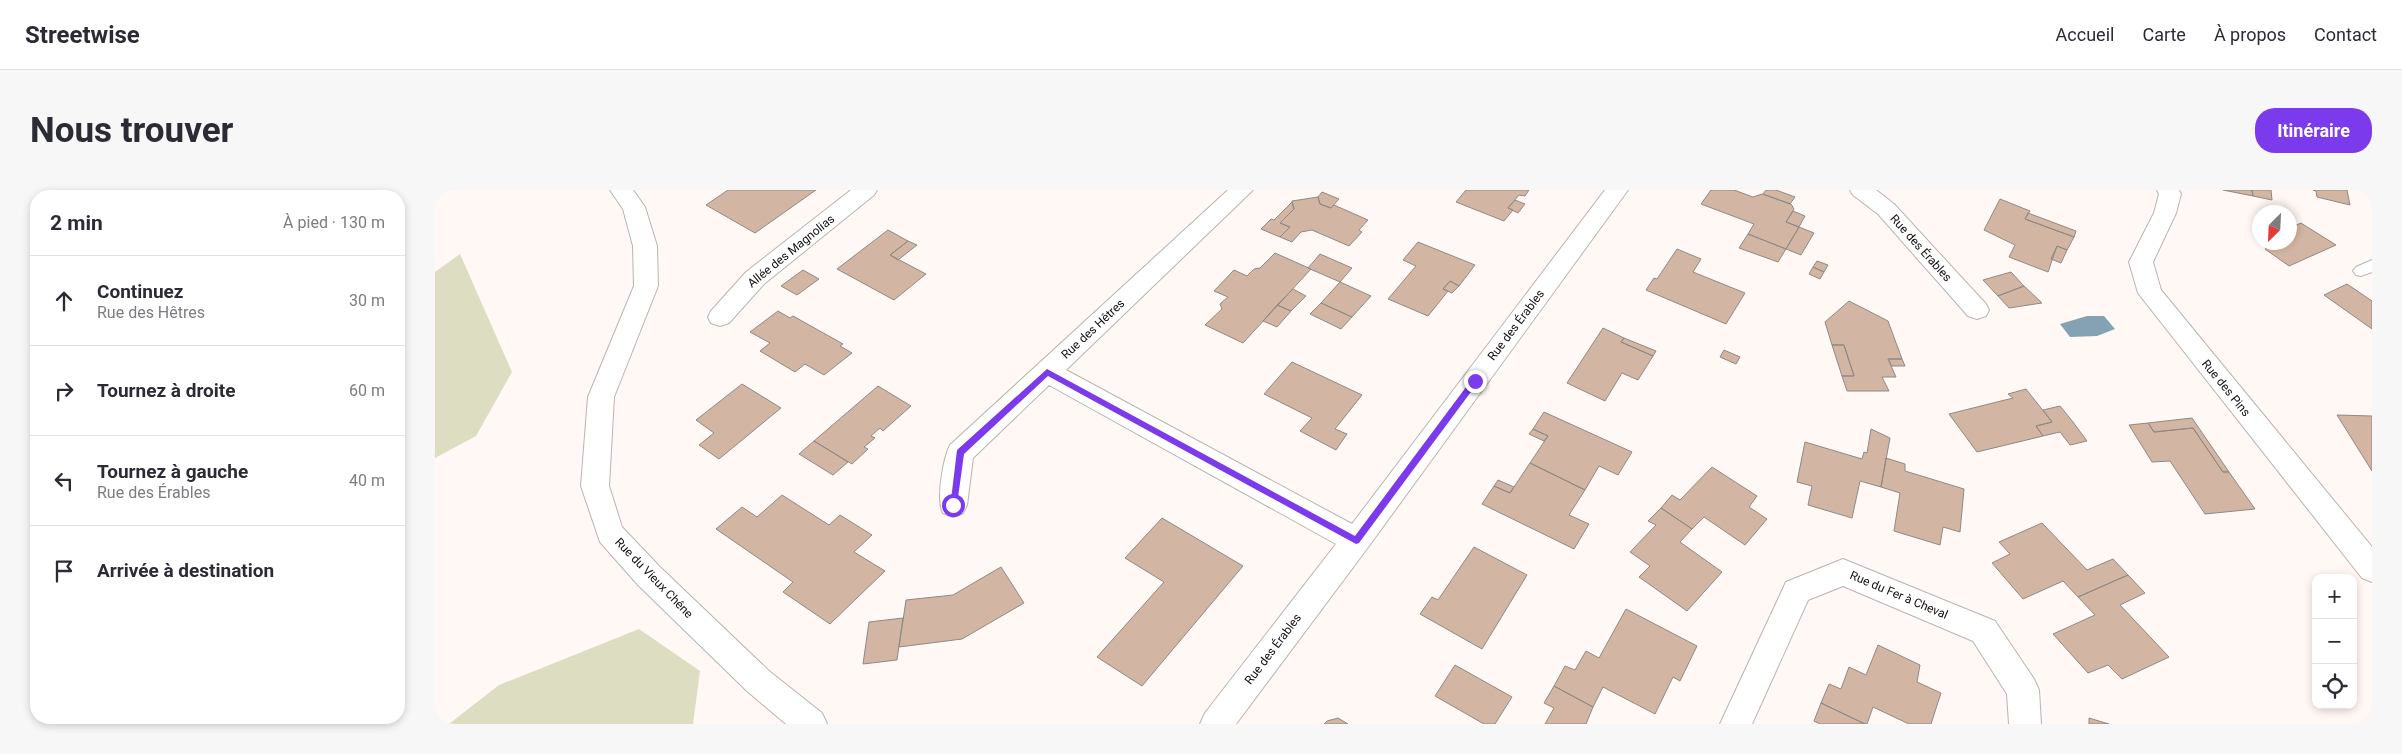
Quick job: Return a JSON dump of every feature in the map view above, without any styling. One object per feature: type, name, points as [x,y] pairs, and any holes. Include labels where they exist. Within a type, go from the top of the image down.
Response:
[{"type":"street","name":"Rue du Vieux Chêne","points":[[621,190],[634,207],[645,246],[646,286],[601,396],[595,486],[611,532],[649,576],[745,668],[811,724]]},
{"type":"street","name":"Allée des Magnolias","points":[[720,317],[755,278],[866,190]]},
{"type":"street","name":"Rue des Hêtres","points":[[953,505],[960,453],[1242,190]]},
{"type":"street","name":"Rue des Érables","points":[[1217,724],[1356,541],[1617,190]]},
{"type":"street","name":"Rue des Érables","points":[[1861,190],[1886,209],[1977,310]]},
{"type":"street","name":"Rue des Pins","points":[[2168,190],[2170,194],[2165,213],[2141,262],[2150,293],[2372,569]]},
{"type":"street","points":[[1047,372],[1356,541]]},
{"type":"street","name":"Rue du Fer à Cheval","points":[[1736,724],[1797,591],[1843,572],[1984,631],[2023,690],[2025,724]]},
{"type":"green space","points":[[460,254],[512,372],[476,436],[435,458],[435,272]]},
{"type":"green space","points":[[639,629],[700,671],[693,724],[449,724],[499,685]]},
{"type":"water","points":[[2087,316],[2104,316],[2115,329],[2097,336],[2070,337],[2060,324]]},
{"type":"building","points":[[728,190],[816,190],[755,233],[706,205]]},
{"type":"building","points":[[1466,190],[1529,190],[1525,196],[1519,195],[1508,208],[1513,210],[1504,221],[1456,202]]},
{"type":"building","points":[[1711,190],[1734,190],[1753,197],[1762,194],[1791,204],[1794,209],[1786,222],[1799,227],[1786,249],[1748,234],[1754,224],[1701,204]]},
{"type":"building","points":[[1766,190],[1776,190],[1795,197],[1790,204],[1763,194]]},
{"type":"building","points":[[2223,190],[2252,190],[2253,196]]},
{"type":"building","points":[[2252,190],[2271,190],[2272,200],[2253,196]]},
{"type":"building","points":[[2313,190],[2347,190],[2350,205],[2317,197],[2316,191]]},
{"type":"building","points":[[1322,192],[1339,199],[1331,208],[1320,204],[1318,197]]},
{"type":"building","points":[[1318,197],[1320,204],[1331,208],[1334,205],[1368,220],[1359,230],[1362,232],[1349,246],[1312,230],[1301,232],[1292,242],[1280,237],[1290,227],[1280,223],[1294,209],[1292,201]]},
{"type":"building","points":[[2000,199],[2030,211],[2025,219],[2074,237],[2067,250],[2057,246],[2048,272],[2009,257],[2015,245],[1984,230]]},
{"type":"building","points":[[1515,200],[1525,204],[1518,213],[1508,208]]},
{"type":"building","points":[[1292,202],[1294,209],[1280,223],[1290,227],[1280,237],[1261,229],[1271,219],[1274,220]]},
{"type":"building","points":[[1793,211],[1805,216],[1799,227],[1786,222]]},
{"type":"building","points":[[2028,213],[2076,231],[2074,237],[2025,219]]},
{"type":"building","points":[[2301,223],[2336,245],[2289,266],[2266,250],[2297,250],[2297,225]]},
{"type":"building","points":[[1799,227],[1814,233],[1801,255],[1786,249]]},
{"type":"building","points":[[888,230],[908,241],[890,255],[926,274],[894,300],[837,269]]},
{"type":"building","points":[[1748,234],[1786,249],[1778,262],[1739,248]]},
{"type":"building","points":[[908,241],[917,245],[898,260],[890,255]]},
{"type":"building","points":[[1418,242],[1475,265],[1459,286],[1450,281],[1443,289],[1448,291],[1428,316],[1388,299],[1416,266],[1403,260]]},
{"type":"building","points":[[2057,246],[2067,250],[2061,263],[2051,259]]},
{"type":"building","points":[[1677,249],[1701,259],[1693,272],[1745,293],[1726,324],[1646,290],[1654,278],[1657,279]]},
{"type":"building","points":[[1275,253],[1311,269],[1243,343],[1205,325],[1222,309],[1220,304],[1228,297],[1214,291],[1234,270],[1247,276],[1254,269],[1260,268]]},
{"type":"building","points":[[1320,254],[1352,268],[1340,282],[1308,268]]},
{"type":"building","points":[[1817,261],[1828,265],[1824,272],[1813,267]]},
{"type":"building","points":[[1813,267],[1824,272],[1820,279],[1809,274]]},
{"type":"building","points":[[803,270],[819,279],[797,295],[781,286]]},
{"type":"building","points":[[2011,272],[2024,286],[1998,296],[1983,280]]},
{"type":"building","points":[[1450,281],[1459,286],[1452,293],[1443,289]]},
{"type":"building","points":[[1340,282],[1371,296],[1352,317],[1321,303]]},
{"type":"building","points":[[2347,284],[2372,301],[2372,329],[2324,295]]},
{"type":"building","points":[[2024,286],[2042,303],[2009,308],[1998,296]]},
{"type":"building","points":[[1293,289],[1306,296],[1291,311],[1277,305]]},
{"type":"building","points":[[1849,301],[1888,321],[1902,359],[1888,359],[1896,377],[1882,377],[1889,391],[1847,391],[1842,376],[1854,376],[1844,345],[1832,345],[1825,322]]},
{"type":"building","points":[[1321,303],[1352,317],[1341,329],[1310,314]]},
{"type":"building","points":[[1277,305],[1291,311],[1277,327],[1263,321]]},
{"type":"building","points":[[778,311],[790,318],[793,316],[843,344],[840,346],[852,353],[824,375],[805,364],[795,372],[760,351],[770,343],[750,332]]},
{"type":"building","points":[[1603,328],[1624,338],[1621,342],[1653,356],[1638,380],[1622,373],[1605,401],[1567,383]]},
{"type":"building","points":[[1624,338],[1656,351],[1653,356],[1621,342]]},
{"type":"building","points":[[1832,345],[1844,345],[1854,376],[1842,376]]},
{"type":"building","points":[[1724,350],[1740,357],[1736,364],[1720,357]]},
{"type":"building","points":[[1888,359],[1902,359],[1905,366],[1892,366]]},
{"type":"building","points":[[1292,362],[1362,395],[1335,429],[1347,434],[1336,450],[1300,431],[1312,418],[1264,394]]},
{"type":"building","points":[[742,384],[781,408],[719,459],[699,445],[714,433],[696,420]]},
{"type":"building","points":[[878,386],[911,406],[883,431],[880,428],[871,436],[875,438],[864,447],[868,449],[852,464],[814,441]]},
{"type":"building","points":[[2026,389],[2052,422],[2036,426],[2043,436],[1977,452],[1949,414],[2013,398],[2008,394]]},
{"type":"building","points":[[2060,406],[2087,441],[2070,445],[2060,432],[2043,436],[2036,426],[2052,422],[2043,410]]},
{"type":"building","points":[[1544,412],[1632,452],[1618,475],[1599,466],[1585,490],[1530,463],[1548,436],[1533,429]]},
{"type":"building","points":[[2337,415],[2372,416],[2372,471]]},
{"type":"building","points":[[2192,418],[2229,472],[2223,472],[2193,428],[2154,432],[2148,423]]},
{"type":"building","points":[[2148,423],[2154,432],[2193,428],[2223,472],[2229,472],[2255,509],[2205,514],[2170,461],[2152,462],[2129,425]]},
{"type":"building","points":[[1533,429],[1548,436],[1544,441],[1529,434]]},
{"type":"building","points":[[1871,429],[1890,438],[1881,487],[1860,481],[1852,518],[1808,505],[1812,486],[1797,482],[1805,442],[1862,459],[1864,452],[1867,453]]},
{"type":"building","points":[[814,441],[848,462],[833,475],[799,454]]},
{"type":"building","points":[[1886,458],[1905,464],[1905,471],[1964,489],[1960,532],[1943,527],[1940,545],[1894,531],[1900,493],[1881,487]]},
{"type":"building","points":[[1530,463],[1585,490],[1569,515],[1589,524],[1574,549],[1482,504],[1494,486],[1510,493]]},
{"type":"building","points":[[1712,467],[1757,496],[1749,507],[1767,519],[1745,545],[1704,517],[1692,529],[1661,508],[1672,495],[1680,500]]},
{"type":"building","points":[[1498,480],[1514,487],[1510,493],[1494,486]]},
{"type":"building","points":[[782,495],[829,525],[840,515],[872,535],[854,552],[885,571],[830,624],[783,592],[793,582],[716,529],[742,507],[757,517]]},
{"type":"building","points":[[1661,508],[1692,529],[1680,542],[1722,572],[1687,611],[1639,577],[1650,566],[1630,552],[1656,525],[1648,521]]},
{"type":"building","points":[[1162,518],[1243,566],[1142,686],[1097,657],[1164,582],[1125,558]]},
{"type":"building","points":[[2042,523],[2087,570],[2113,559],[2128,575],[2078,597],[2063,581],[2023,599],[1992,563],[2010,554],[1999,542]]},
{"type":"building","points":[[1474,547],[1527,575],[1482,649],[1420,614],[1432,597],[1438,600]]},
{"type":"building","points":[[1001,567],[1024,603],[962,639],[899,647],[906,600],[953,595]]},
{"type":"building","points":[[2128,575],[2145,593],[2120,605],[2169,657],[2122,679],[2108,665],[2088,673],[2053,634],[2095,615],[2078,597]]},
{"type":"building","points":[[1626,609],[1697,646],[1680,681],[1673,677],[1655,714],[1603,687],[1593,707],[1554,686],[1565,666],[1575,670],[1586,651],[1599,658]]},
{"type":"building","points":[[903,618],[897,660],[863,664],[869,622]]},
{"type":"building","points":[[1878,645],[1920,665],[1917,682],[1941,693],[1931,724],[1909,724],[1873,707],[1867,724],[1865,724],[1821,703],[1829,684],[1841,689],[1849,667],[1866,675]]},
{"type":"building","points":[[1455,665],[1512,697],[1495,724],[1484,724],[1435,696]]},
{"type":"building","points":[[1554,686],[1593,707],[1586,724],[1545,724],[1554,708],[1544,703]]},
{"type":"building","points":[[1821,703],[1865,724],[1820,724],[1814,721]]},
{"type":"building","points":[[1338,718],[1348,724],[1324,724],[1327,721]]},
{"type":"building","points":[[2089,718],[2109,724],[2089,724]]},
{"type":"route","points":[[953,505],[960,453],[1047,372],[1356,541],[1475,381]]}]
